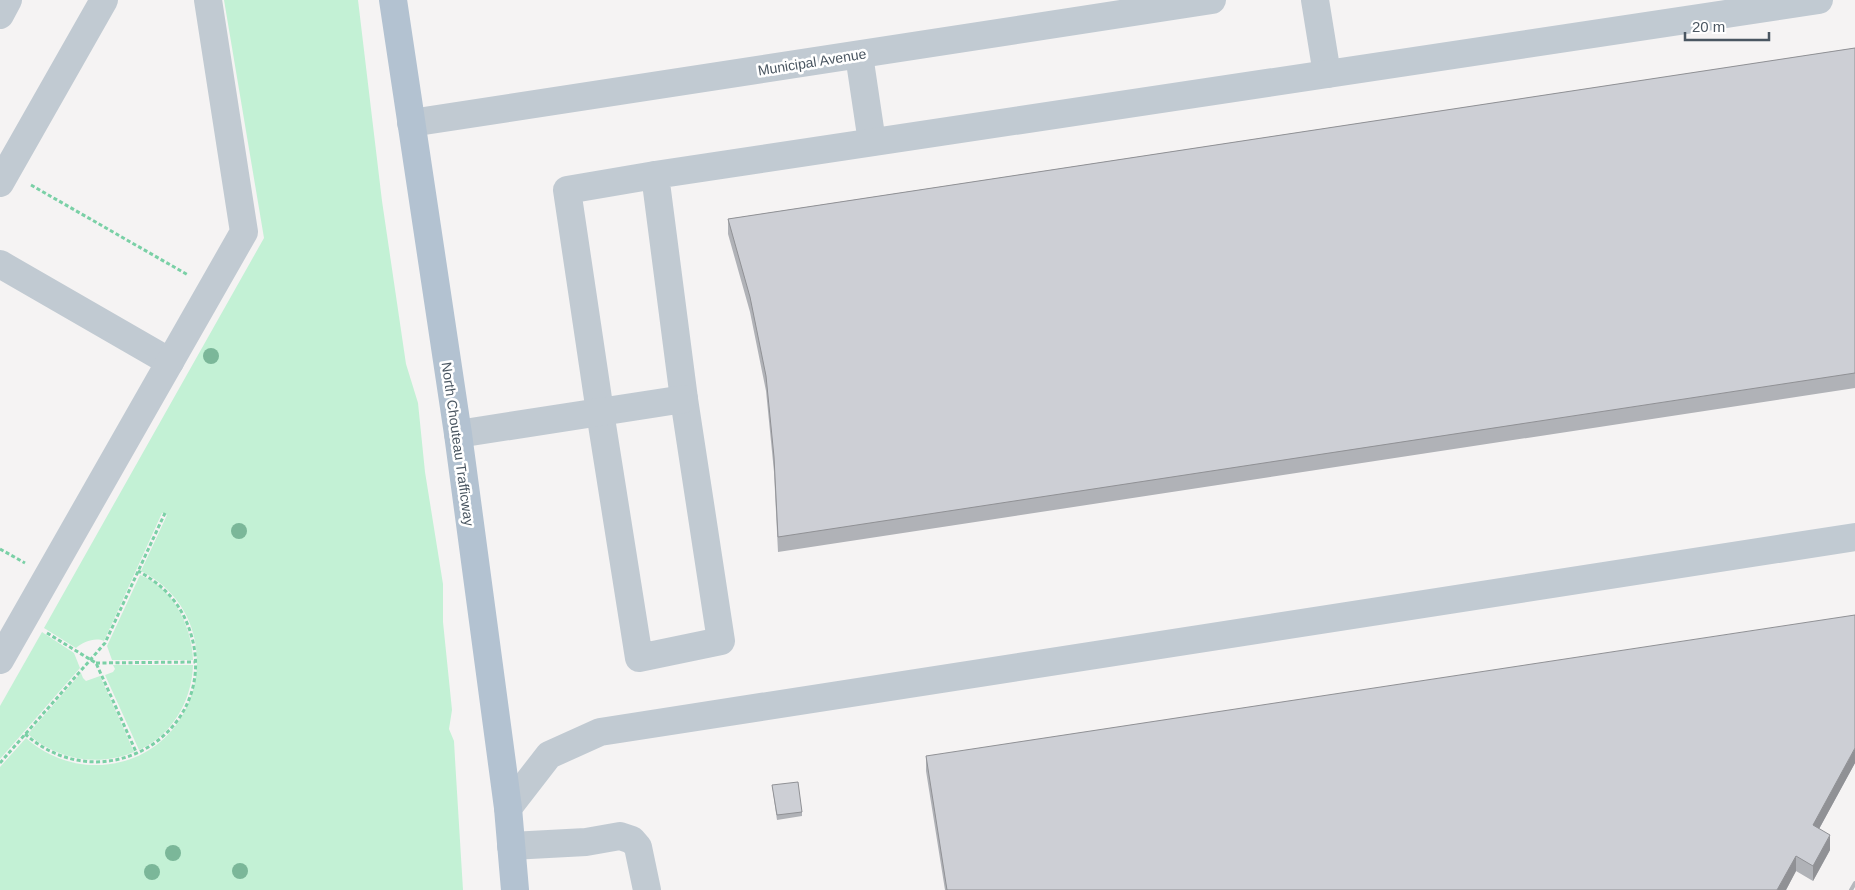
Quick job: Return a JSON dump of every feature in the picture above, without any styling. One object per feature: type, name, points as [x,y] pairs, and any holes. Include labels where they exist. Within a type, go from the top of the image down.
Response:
[{"type":"main road","name":"North Chouteau Trafficway","points":[[392,0],[458,434],[508,808],[515,890]]},
{"type":"street","points":[[0,15],[8,0]]},
{"type":"street","points":[[3,177],[104,0]]},
{"type":"street","points":[[0,660],[244,232],[208,0]]},
{"type":"street","name":"Municipal Avenue","points":[[411,123],[859,55],[1074,10],[1212,0]]},
{"type":"street","points":[[1315,0],[1327,74]]},
{"type":"street","points":[[655,175],[684,399],[721,641],[639,658],[567,190],[655,175],[872,142],[1819,0]]},
{"type":"street","points":[[859,55],[872,142]]},
{"type":"street","points":[[0,264],[170,362]]},
{"type":"street","points":[[458,434],[684,399]]},
{"type":"street","points":[[508,808],[549,755],[600,732],[1855,537]]},
{"type":"street","points":[[511,846],[586,842],[620,836],[632,840],[638,847],[648,890]]},
{"type":"path","points":[[3,177],[211,289]]},
{"type":"path","points":[[0,763],[105,643],[164,513]]},
{"type":"path","points":[[25,734],[49,752],[78,761],[108,762],[137,754],[162,737],[181,714],[192,686],[195,662],[192,637],[180,609],[161,586],[138,571]]},
{"type":"path","points":[[43,631],[96,663],[195,662]]},
{"type":"path","points":[[96,663],[137,754]]},
{"type":"green space","points":[[224,0],[358,0],[382,201],[406,364],[418,403],[425,472],[443,584],[443,622],[452,710],[449,729],[454,741],[463,890],[0,890],[0,767],[26,738],[40,749],[73,763],[91,765],[129,760],[159,743],[181,718],[194,688],[197,655],[190,623],[171,594],[141,571],[167,515],[162,513],[104,641],[89,641],[76,648],[44,628],[264,238]]},
{"type":"green space","points":[[140,575],[162,589],[178,609],[189,634],[193,660],[112,660],[107,646]]},
{"type":"green space","points":[[42,632],[74,653],[80,668],[0,759],[0,706]]},
{"type":"green space","points":[[113,665],[193,665],[189,691],[178,715],[170,726],[151,744],[139,750],[105,675],[113,672],[115,669]]},
{"type":"green space","points":[[81,673],[86,681],[100,676],[134,752],[121,757],[107,759],[79,758],[52,750],[28,734]]},
{"type":"building","points":[[1855,48],[1855,373],[778,537],[774,457],[766,376],[750,297],[728,219]]},
{"type":"building","points":[[1855,615],[1855,748],[1813,825],[1830,835],[1813,866],[1796,856],[1777,890],[947,890],[926,756]]},
{"type":"building","points":[[798,782],[802,812],[777,815],[772,785]]},
{"type":"railway","points":[[1851,890],[1855,883]]}]
